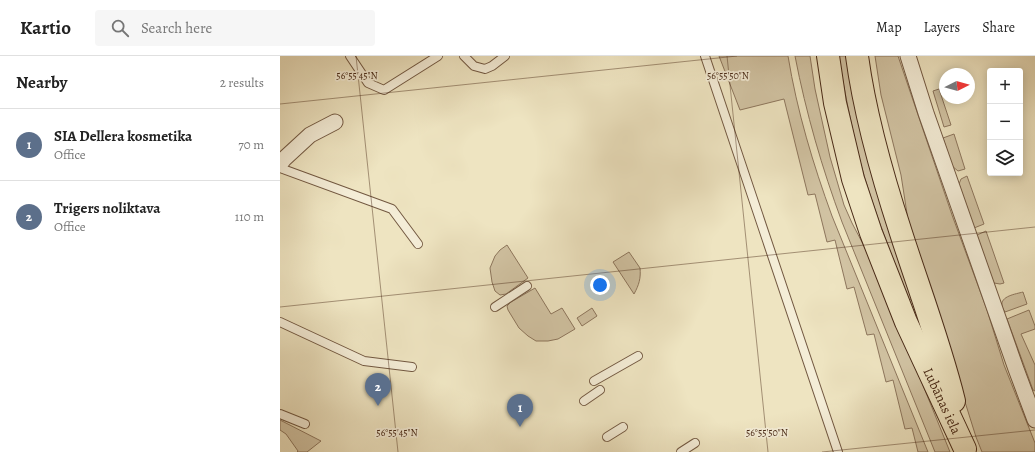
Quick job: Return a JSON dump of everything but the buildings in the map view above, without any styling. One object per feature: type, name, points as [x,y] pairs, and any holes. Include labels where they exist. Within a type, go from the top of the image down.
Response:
[{"type":"highway","points":[[819,56],[835,103]]},
{"type":"highway","name":"Lubānas iela","points":[[828,56],[835,103],[853,179],[871,233],[906,322],[965,449],[950,384],[928,310],[899,228],[876,151],[857,56]]},
{"type":"highway","points":[[868,56],[876,151]]},
{"type":"street","points":[[908,56],[926,113],[1035,420]]},
{"type":"street","points":[[280,164],[310,135],[335,122]]},
{"type":"lane","points":[[350,56],[368,84],[384,90],[438,56]]},
{"type":"lane","points":[[464,56],[474,66],[486,68],[492,66],[505,56]]},
{"type":"lane","points":[[705,56],[838,452]]},
{"type":"lane","points":[[280,168],[392,209],[418,244]]},
{"type":"lane","points":[[495,307],[526,286]]},
{"type":"lane","points":[[280,322],[364,361],[412,367]]},
{"type":"lane","points":[[594,380],[638,356]]},
{"type":"lane","points":[[584,401],[600,390]]},
{"type":"lane","points":[[280,414],[305,424]]},
{"type":"lane","points":[[607,437],[623,427]]},
{"type":"lane","points":[[681,452],[696,443]]},
{"type":"shaded area","points":[[719,56],[788,56],[801,117],[812,157],[832,216],[928,452],[918,452],[912,428],[905,429],[893,380],[886,382],[874,334],[867,335],[854,287],[847,289],[835,240],[827,242],[815,194],[808,195],[784,99],[740,110]]},
{"type":"shaded area","points":[[795,56],[810,56],[815,89],[830,157],[844,205],[875,267],[950,452],[935,452],[842,222],[815,140]]},
{"type":"shaded area","points":[[838,56],[846,56],[913,299],[909,300],[865,179],[854,135]]},
{"type":"shaded area","points":[[875,56],[898,56],[952,215],[987,310],[1004,365],[1035,443],[1035,452],[982,452],[908,220],[901,175],[881,95]]},
{"type":"shaded area","points":[[939,89],[939,104],[944,104],[951,125],[944,127],[933,91]]},
{"type":"shaded area","points":[[954,134],[965,169],[958,171],[952,166],[943,138]]},
{"type":"shaded area","points":[[967,176],[984,224],[974,228],[959,184],[961,179]]},
{"type":"shaded area","points":[[986,231],[1004,283],[994,283],[992,279],[977,235]]},
{"type":"shaded area","points":[[507,245],[528,278],[506,294],[500,295],[495,291],[490,268],[495,256]]},
{"type":"shaded area","points":[[629,252],[640,268],[639,281],[634,294],[613,262]]},
{"type":"shaded area","points":[[535,288],[551,314],[562,308],[575,329],[558,339],[536,341],[519,328],[507,306],[511,302]]},
{"type":"shaded area","points":[[1023,292],[1027,304],[1005,312],[1002,307],[1003,300],[1009,296]]},
{"type":"shaded area","points":[[592,308],[597,316],[582,326],[577,318]]},
{"type":"shaded area","points":[[1029,310],[1035,329],[1021,334],[1035,365],[1035,391],[1033,390],[1007,319]]},
{"type":"shaded area","points":[[280,420],[321,441],[307,452],[297,452],[298,451],[286,434],[280,430]]},
{"type":"place","name":"Trigers noliktava","points":[[378,406]]},
{"type":"place","name":"SIA Dellera kosmetika","points":[[520,427]]}]
